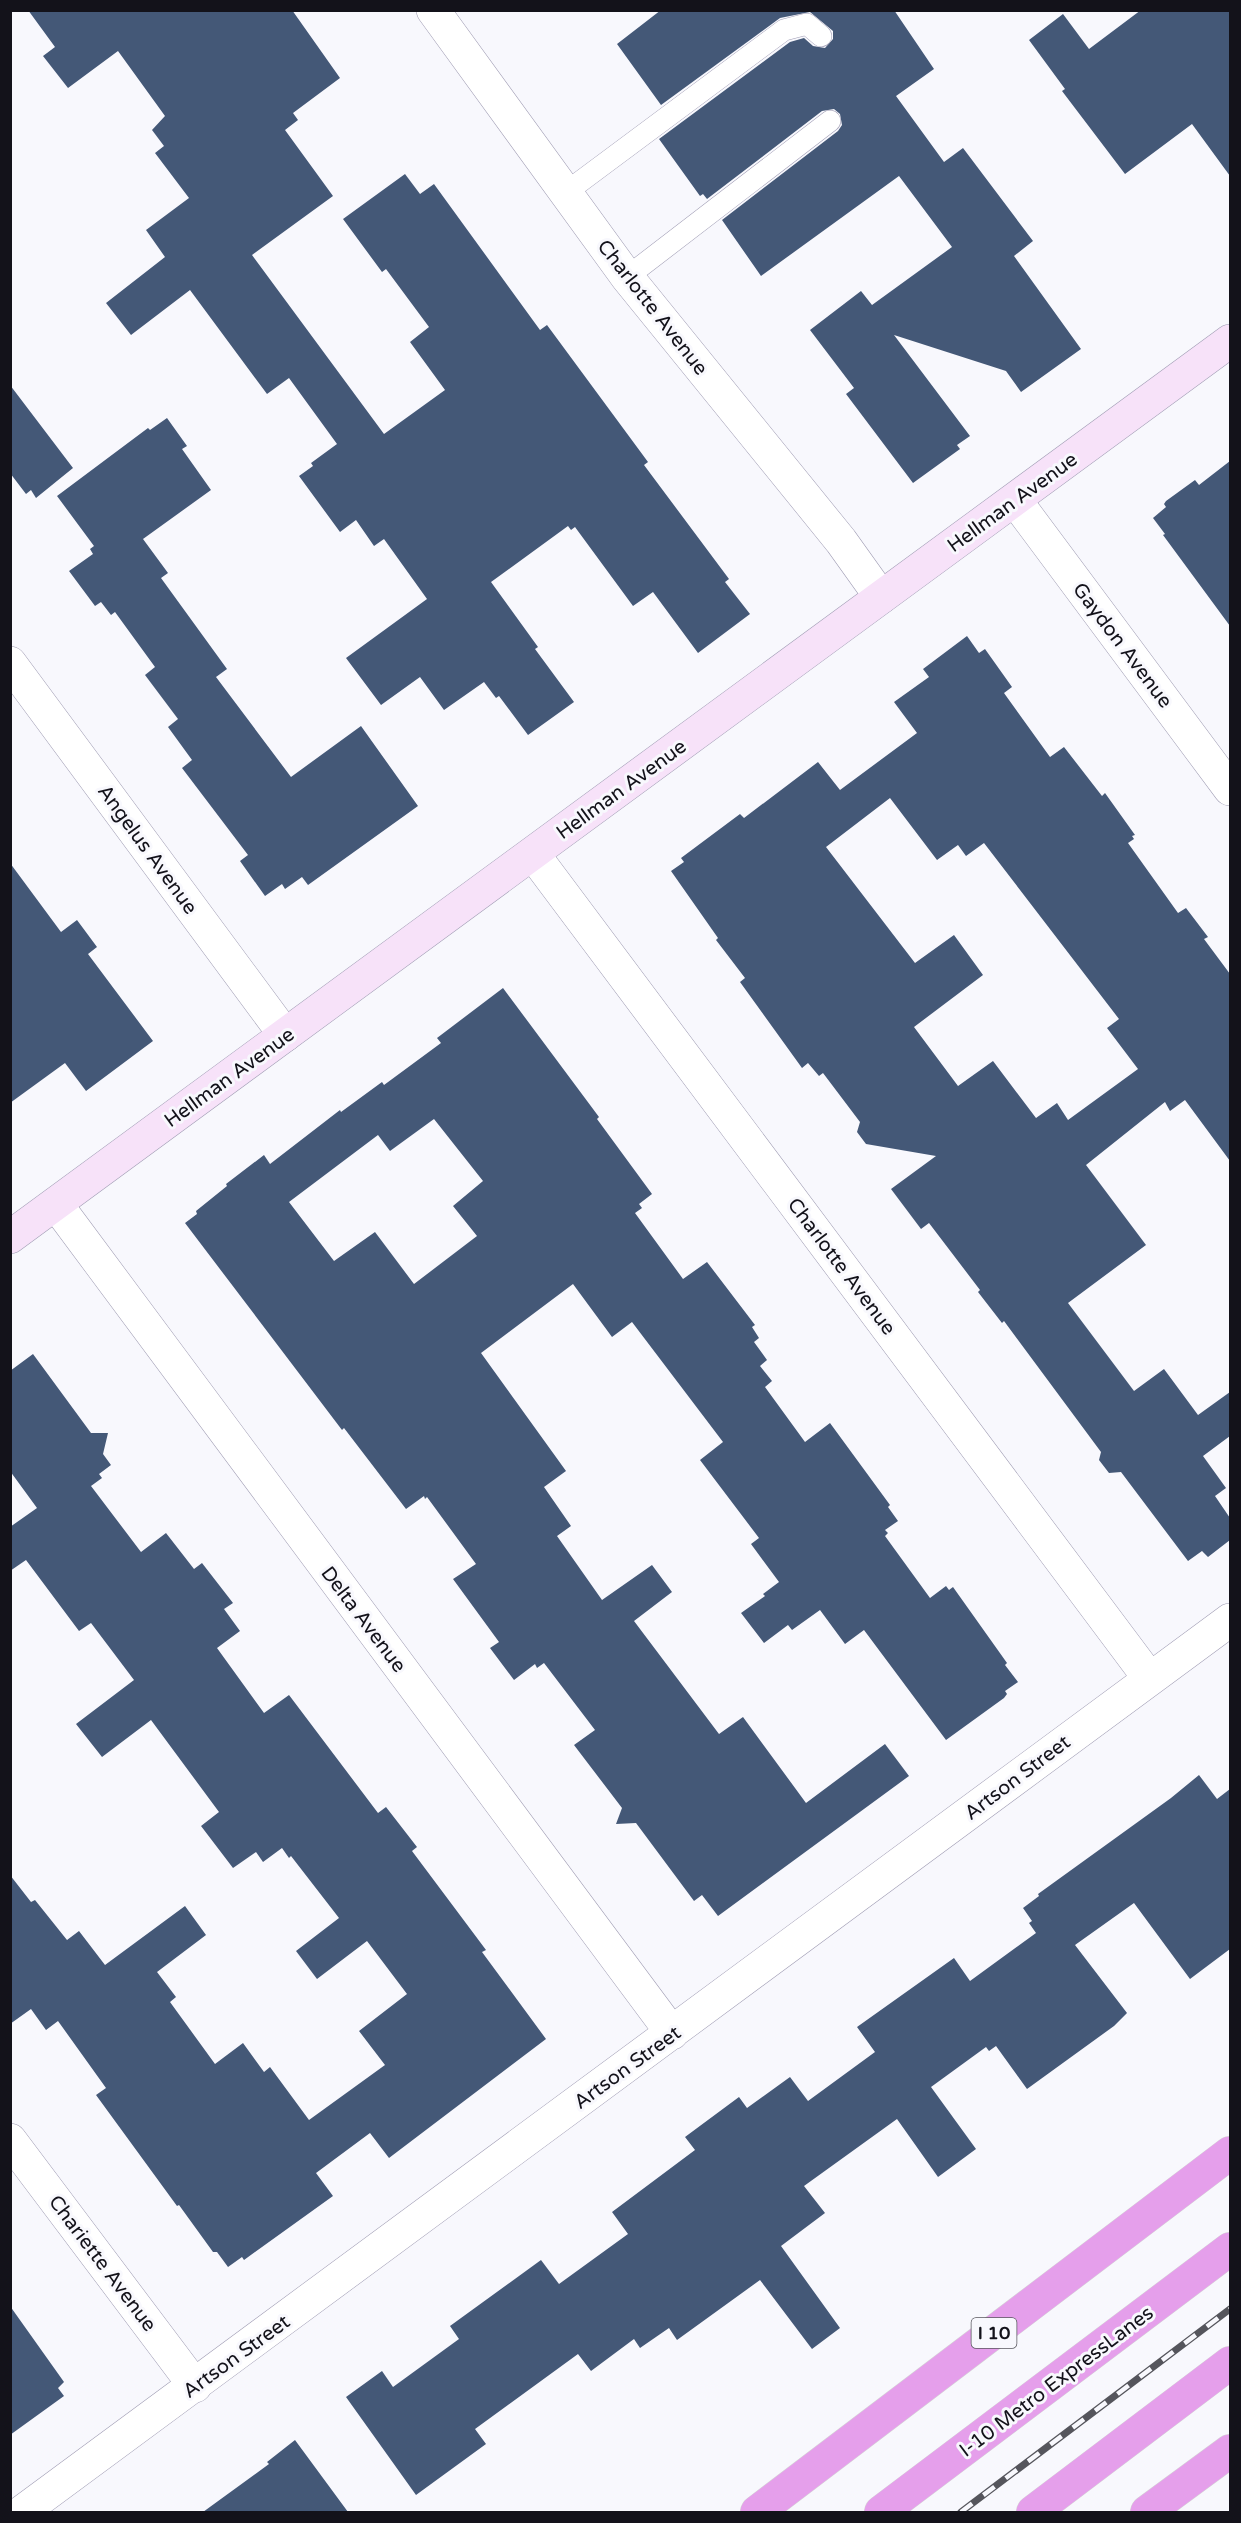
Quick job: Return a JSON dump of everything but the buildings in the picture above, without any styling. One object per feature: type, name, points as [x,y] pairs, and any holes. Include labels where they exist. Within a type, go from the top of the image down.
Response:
[{"type":"highway","name":"I 10","points":[[758,2512],[1230,2153]]},
{"type":"highway","name":"I-10 Metro ExpressLanes","points":[[881,2512],[1230,2249]]},
{"type":"highway","points":[[1033,2512],[1230,2363]]},
{"type":"highway","points":[[1148,2512],[1230,2451]]},
{"type":"street","name":"Charlotte Avenue","points":[[433,10],[627,277],[840,541],[881,597]]},
{"type":"street","name":"Hellman Avenue","points":[[10,1237],[1230,341]]},
{"type":"street","name":"Gaydon Avenue","points":[[1016,500],[1230,789]]},
{"type":"street","name":"Angelus Avenue","points":[[10,663],[285,1035]]},
{"type":"street","name":"Charlotte Avenue","points":[[533,854],[1150,1679]]},
{"type":"street","name":"Delta Avenue","points":[[56,1204],[672,2033]]},
{"type":"street","name":"Artson Street","points":[[22,2512],[1230,1620]]},
{"type":"street","name":"Chariette Avenue","points":[[10,2140],[195,2386]]},
{"type":"lane","points":[[565,193],[784,30],[807,24],[821,36]]},
{"type":"lane","points":[[627,277],[830,121]]},
{"type":"railway","points":[[961,2512],[1230,2309]]}]
